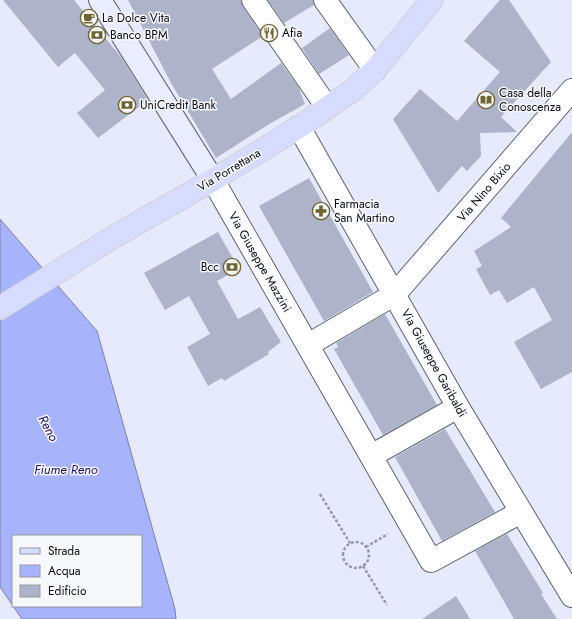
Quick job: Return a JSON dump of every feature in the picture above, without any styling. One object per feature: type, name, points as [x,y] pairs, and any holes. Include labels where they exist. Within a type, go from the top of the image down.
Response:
[{"type":"main road","points":[[100,0],[213,180]]},
{"type":"main road","name":"Via Porrettana","points":[[0,308],[115,236],[213,180],[299,127],[353,90],[375,70],[432,0]]},
{"type":"street","points":[[253,0],[327,107]]},
{"type":"street","points":[[325,0],[375,70]]},
{"type":"street","name":"Via Nino Bixio","points":[[395,294],[572,90]]},
{"type":"street","name":"Via Giuseppe Garibaldi","points":[[299,127],[458,407],[572,596]]},
{"type":"street","name":"Via Giuseppe Mazzini","points":[[213,180],[431,561],[521,512]]},
{"type":"street","points":[[308,345],[395,294]]},
{"type":"street","points":[[371,456],[458,407]]},
{"type":"path","points":[[320,494],[350,543]]},
{"type":"path","points":[[366,547],[388,534]]},
{"type":"path","points":[[359,542],[366,547],[369,555],[363,566],[351,568],[345,563],[343,558],[344,550],[350,543],[359,542]]},
{"type":"path","points":[[363,566],[388,604]]},
{"type":"water","name":"Fiume Reno","points":[[0,219],[97,331],[175,609],[176,619],[22,619],[14,607],[142,607],[142,535],[12,535],[12,605],[0,587]]},
{"type":"building","points":[[3,0],[74,0],[121,57],[148,100],[98,138],[77,113],[105,90],[75,53],[58,67]]},
{"type":"building","points":[[128,0],[241,0],[243,7],[263,36],[212,69],[231,99],[281,63],[299,88],[305,104],[271,123],[216,158],[171,83]]},
{"type":"building","points":[[268,0],[313,0],[314,5],[284,23]]},
{"type":"building","points":[[500,0],[509,0],[551,62],[501,117],[517,132],[480,133],[481,156],[467,171],[462,166],[438,193],[393,119],[420,89],[457,121],[500,72],[464,41]]},
{"type":"building","points":[[330,28],[349,55],[319,74],[302,48]]},
{"type":"building","points":[[572,132],[572,372],[541,389],[514,342],[552,320],[534,287],[507,303],[499,290],[490,295],[476,269],[482,266],[474,251],[511,227],[501,218]]},
{"type":"building","points":[[309,178],[373,292],[324,321],[259,206]]},
{"type":"building","points":[[218,232],[239,269],[217,281],[238,319],[260,307],[281,342],[268,352],[269,354],[224,381],[222,378],[208,386],[187,347],[210,334],[189,296],[165,310],[144,273]]},
{"type":"building","points":[[385,314],[437,405],[383,435],[334,349],[338,347],[336,343]]},
{"type":"building","points":[[445,429],[495,512],[442,541],[395,457]]},
{"type":"building","points":[[507,534],[557,619],[514,619],[475,551]]},
{"type":"building","points":[[456,596],[470,619],[422,619]]},
{"type":"place","name":"La Dolce Vita","points":[[89,18]]},
{"type":"place","name":"Afia","points":[[269,33]]},
{"type":"place","name":"Banco BPM","points":[[97,35]]},
{"type":"place","name":"Casa della Conoscenza","points":[[486,100]]},
{"type":"place","name":"UniCredit Bank","points":[[127,105]]},
{"type":"place","name":"Farmacia San Martino","points":[[321,211]]},
{"type":"place","name":"Bcc","points":[[232,267]]},
{"type":"water label","name":"Reno","points":[[49,428]]}]
